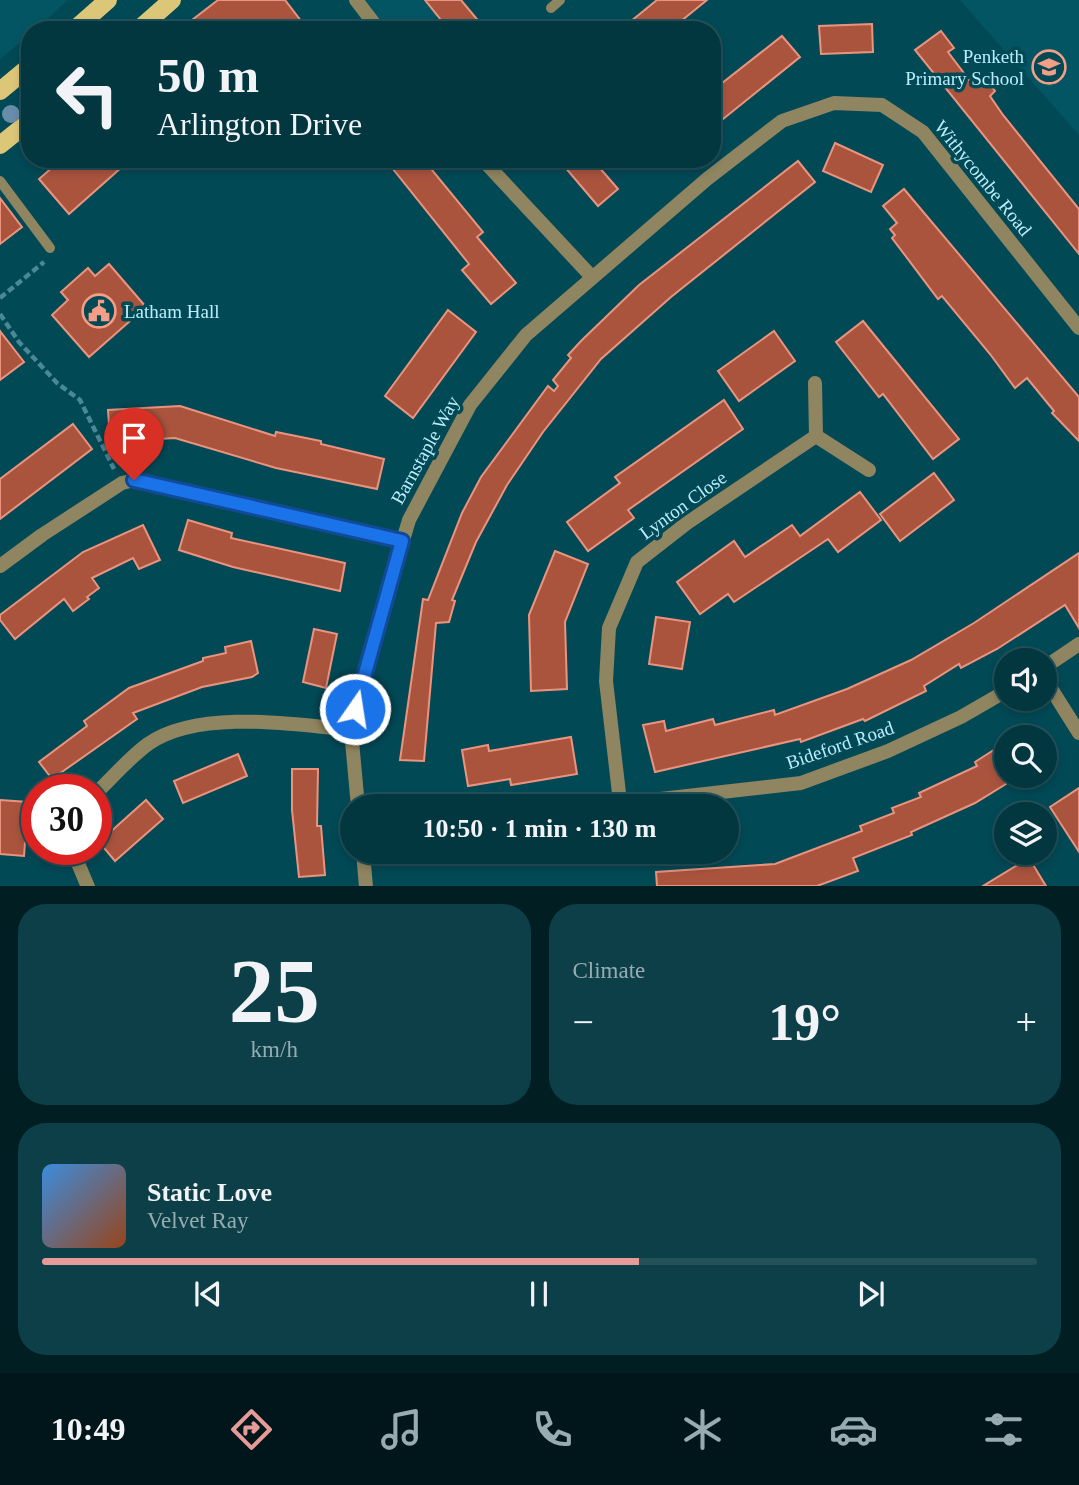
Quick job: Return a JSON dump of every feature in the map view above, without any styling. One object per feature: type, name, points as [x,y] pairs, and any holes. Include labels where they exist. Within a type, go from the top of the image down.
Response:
[{"type":"main road","points":[[84,21],[107,0]]},
{"type":"main road","points":[[148,21],[172,0]]},
{"type":"main road","points":[[0,91],[21,74]]},
{"type":"main road","points":[[0,145],[21,128]]},
{"type":"street","points":[[356,0],[372,21]]},
{"type":"street","name":"Withycombe Road","points":[[591,276],[707,179],[782,121],[834,103],[882,105],[923,132],[1079,328]]},
{"type":"street","points":[[490,168],[591,276]]},
{"type":"street","name":"Barnstaple Way","points":[[357,794],[351,730],[409,520],[470,405],[526,335],[591,276]]},
{"type":"street","points":[[815,383],[816,436],[869,470]]},
{"type":"street","name":"Lynton Close","points":[[619,794],[606,681],[609,628],[637,562],[687,523],[816,436]]},
{"type":"street","points":[[0,566],[121,483],[134,480],[172,486],[402,541]]},
{"type":"street","points":[[1057,659],[1079,644]]},
{"type":"street","name":"Bideford Road","points":[[696,794],[801,783],[888,751],[961,717],[994,698]]},
{"type":"street","points":[[1057,698],[1079,733]]},
{"type":"street","points":[[112,778],[149,744],[181,729],[249,720],[351,730]]},
{"type":"street","points":[[364,864],[366,886]]},
{"type":"street","points":[[79,865],[88,886]]},
{"type":"lane","points":[[0,181],[50,247]]},
{"type":"path","points":[[0,298],[52,255],[50,247]]},
{"type":"path","points":[[0,314],[29,353],[57,383],[80,400],[121,483]]},
{"type":"shaded area","points":[[0,0],[68,0],[45,21],[21,21],[21,42],[0,59]]},
{"type":"shaded area","points":[[351,0],[455,0],[432,21],[368,21]]},
{"type":"shaded area","name":"Penketh Primary School","points":[[960,0],[1079,0],[1079,135]]},
{"type":"building","points":[[218,0],[285,0],[301,21],[191,21]]},
{"type":"building","points":[[425,0],[461,0],[478,21],[442,21]]},
{"type":"building","points":[[657,0],[707,0],[681,21],[631,21]]},
{"type":"building","points":[[872,24],[873,52],[821,54],[819,26]]},
{"type":"building","points":[[941,31],[954,48],[948,52],[973,85],[983,76],[995,91],[990,96],[1003,115],[1079,209],[1079,254],[915,50]]},
{"type":"building","points":[[782,36],[800,57],[721,121],[721,84]]},
{"type":"building","points":[[835,143],[883,165],[871,192],[823,171]]},
{"type":"building","points":[[798,161],[815,182],[671,297],[601,359],[543,432],[507,485],[476,542],[452,600],[455,601],[449,622],[436,623],[424,761],[400,760],[423,599],[428,600],[462,513],[481,477],[548,386],[554,391],[558,386],[553,380],[571,358],[568,355],[582,340],[639,285]]},
{"type":"building","points":[[52,168],[121,168],[69,214],[39,179]]},
{"type":"building","points":[[392,168],[430,168],[483,232],[477,237],[516,283],[491,304],[462,270],[469,264]]},
{"type":"building","points":[[566,168],[600,168],[618,189],[598,206]]},
{"type":"building","points":[[904,189],[1079,397],[1079,441],[1052,413],[1054,411],[1027,378],[1015,388],[942,296],[938,299],[892,238],[895,235],[890,229],[897,223],[883,206]]},
{"type":"building","points":[[0,198],[22,227],[0,244]]},
{"type":"building","name":"Latham Hall","points":[[109,264],[146,307],[89,357],[52,315],[68,300],[61,292],[88,268],[95,276]]},
{"type":"building","points":[[448,310],[476,332],[413,418],[385,396]]},
{"type":"building","points":[[863,321],[959,439],[933,459],[883,394],[879,397],[836,342]]},
{"type":"building","points":[[0,331],[24,362],[0,380]]},
{"type":"building","points":[[774,331],[795,361],[739,401],[718,371]]},
{"type":"building","points":[[724,400],[743,429],[628,510],[634,518],[588,551],[567,522],[620,483],[615,477]]},
{"type":"building","points":[[180,406],[275,436],[276,432],[321,441],[321,444],[384,459],[377,489],[276,468],[175,438],[110,442],[108,410]]},
{"type":"building","points":[[73,424],[92,449],[0,519],[0,479]]},
{"type":"building","points":[[934,473],[954,500],[900,541],[880,514]]},
{"type":"building","points":[[860,492],[881,520],[838,552],[828,539],[734,602],[728,594],[700,614],[677,582],[734,541],[745,557],[792,525],[800,536]]},
{"type":"building","points":[[188,520],[232,533],[231,538],[345,563],[340,591],[233,567],[179,550]]},
{"type":"building","points":[[143,525],[160,560],[139,569],[133,558],[92,578],[99,588],[87,597],[89,599],[73,611],[64,599],[15,639],[0,620],[0,615],[83,552]]},
{"type":"building","points":[[555,551],[588,564],[565,622],[567,689],[531,691],[529,615]]},
{"type":"building","points":[[1079,553],[1079,628],[1065,605],[999,648],[994,648],[994,651],[961,668],[959,664],[924,686],[926,691],[865,721],[863,719],[801,742],[800,739],[655,772],[643,725],[664,721],[666,731],[713,719],[715,725],[774,710],[775,715],[847,689],[911,660],[974,623]]},
{"type":"building","points":[[656,617],[690,622],[682,669],[649,664]]},
{"type":"building","points":[[314,629],[337,634],[326,688],[303,682]]},
{"type":"building","points":[[251,641],[258,673],[252,677],[202,687],[133,713],[137,719],[59,774],[48,774],[39,762],[87,726],[84,721],[129,688],[203,661],[203,658],[226,653],[225,647]]},
{"type":"building","points":[[571,737],[577,774],[511,785],[510,779],[468,786],[462,750],[488,745],[489,751]]},
{"type":"building","points":[[994,750],[994,788],[999,788],[975,803],[911,832],[912,835],[853,858],[858,871],[817,886],[657,886],[656,872],[775,864],[862,831],[860,826],[894,813],[892,808],[921,797],[919,793],[977,766],[975,762]]},
{"type":"building","points":[[238,754],[247,776],[183,803],[174,781]]},
{"type":"building","points":[[292,769],[318,769],[317,826],[321,826],[325,875],[299,877],[292,810]]},
{"type":"building","points":[[1079,788],[1079,852],[1057,818],[1057,802]]},
{"type":"building","points":[[0,800],[21,802],[21,856],[0,854]]},
{"type":"building","points":[[146,800],[163,819],[115,861],[112,857],[112,830]]},
{"type":"building","points":[[1018,865],[1033,865],[1046,886],[983,886]]},
{"type":"place","name":"Penketh Primary School","points":[[1049,67]]},
{"type":"place","name":"Latham Hall","points":[[99,311]]},
{"type":"route","points":[[134,480],[172,486],[402,541],[355,709]]}]
